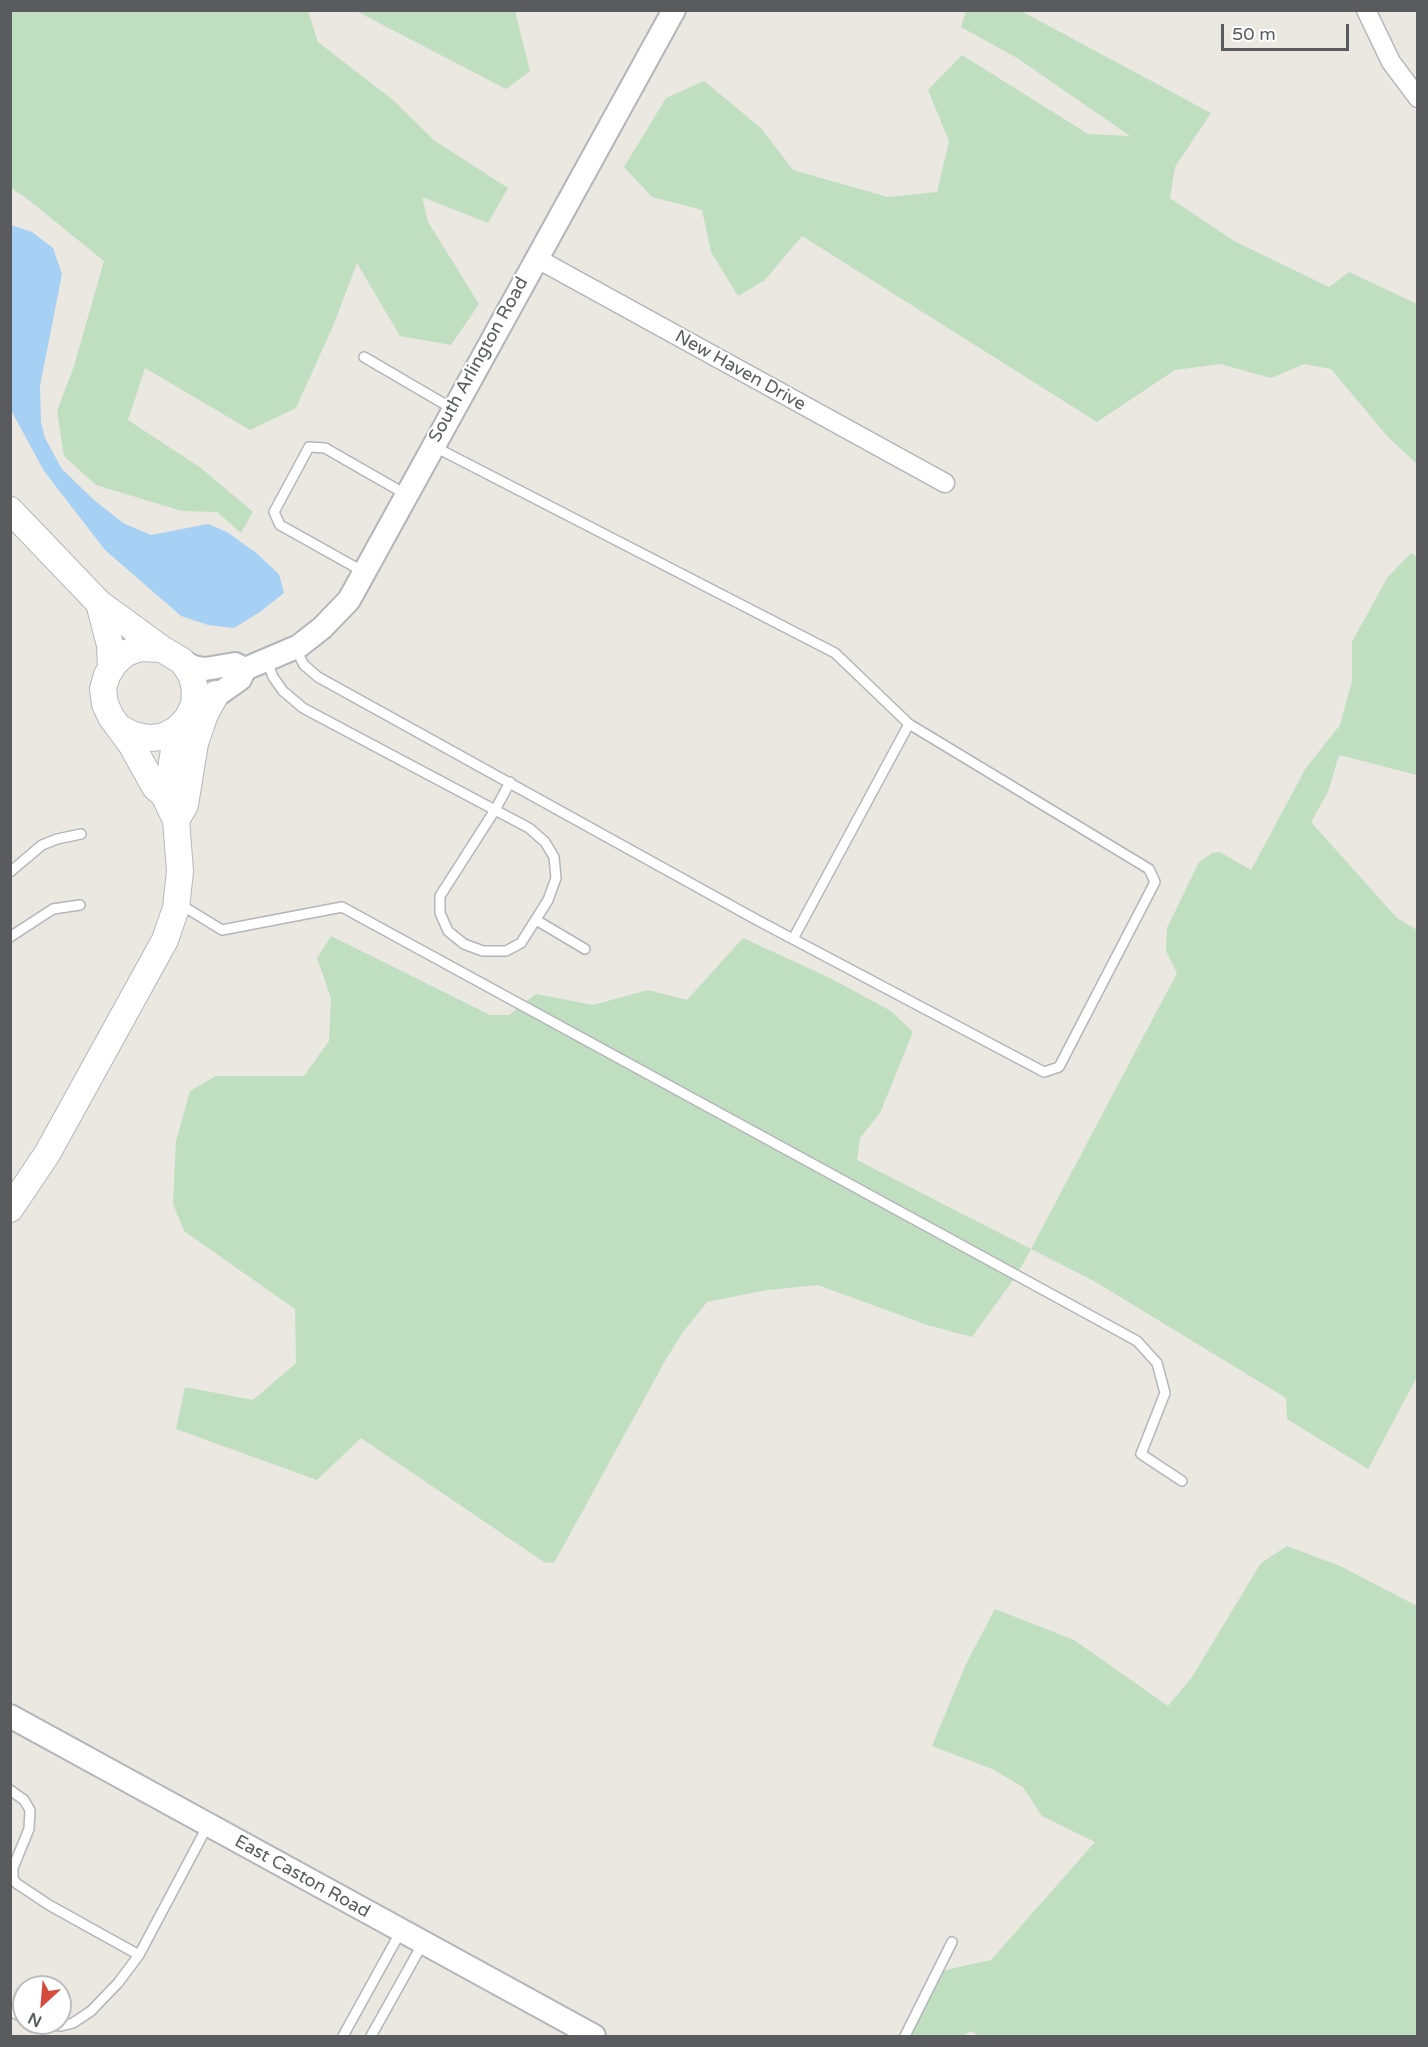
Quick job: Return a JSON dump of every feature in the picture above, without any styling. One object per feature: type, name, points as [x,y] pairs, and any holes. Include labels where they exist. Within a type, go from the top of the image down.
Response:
[{"type":"main road","points":[[10,510],[99,603],[172,655],[191,674],[195,689],[194,705],[176,738],[168,787],[164,795]]},
{"type":"main road","points":[[10,1209],[33,1175],[165,940],[176,902],[180,871],[176,820],[164,795],[154,788],[105,704],[104,689],[111,668],[110,645],[99,603]]},
{"type":"main road","points":[[111,668],[126,653],[140,648],[172,655]]},
{"type":"main road","points":[[176,820],[185,805],[195,743],[205,714],[216,694]]},
{"type":"main road","points":[[120,728],[133,735],[148,738],[162,737],[185,721]]},
{"type":"street","name":"South Arlington Road","points":[[185,721],[216,694],[240,680],[245,669],[295,648],[322,628],[349,600],[674,10]]},
{"type":"street","points":[[1366,10],[1391,62],[1418,98]]},
{"type":"street","name":"New Haven Drive","points":[[536,258],[945,483]]},
{"type":"street","name":"South Arlington Road","points":[[172,655],[193,667],[205,669],[235,664],[245,669]]},
{"type":"street","name":"East Caston Road","points":[[10,1716],[594,2037]]},
{"type":"lane","points":[[364,357],[453,409]]},
{"type":"lane","points":[[295,648],[304,665],[318,677],[793,939],[1044,1072],[1059,1067],[1155,882],[1149,869],[909,724],[836,653],[432,446]]},
{"type":"lane","points":[[364,572],[280,525],[274,512],[309,447],[325,448],[407,495]]},
{"type":"lane","points":[[267,661],[273,677],[283,691],[303,708],[495,810],[529,828],[545,842],[554,857],[556,878],[548,900],[521,943],[506,951],[483,951],[464,944],[448,931],[440,913],[440,896],[495,810],[510,782]]},
{"type":"lane","points":[[793,939],[909,724]]},
{"type":"lane","points":[[10,872],[42,845],[81,834]]},
{"type":"lane","points":[[176,902],[222,930],[342,907],[1137,1341],[1157,1363],[1165,1393],[1142,1454],[1182,1481]]},
{"type":"lane","points":[[10,937],[53,909],[80,905]]},
{"type":"lane","points":[[536,920],[585,948]]},
{"type":"lane","points":[[10,1790],[24,1800],[30,1810],[29,1829],[13,1868],[13,1878],[16,1883],[49,1905],[139,1955]]},
{"type":"lane","points":[[72,2022],[82,2018],[118,1983],[139,1955],[208,1825]]},
{"type":"lane","points":[[343,2037],[401,1931]]},
{"type":"lane","points":[[905,2037],[952,1942]]},
{"type":"lane","points":[[371,2037],[423,1943]]},
{"type":"green space","points":[[11,10],[308,11],[318,42],[393,100],[435,141],[508,188],[488,223],[422,197],[428,222],[479,304],[451,345],[400,336],[357,263],[333,326],[296,408],[250,430],[145,368],[128,420],[201,468],[253,512],[241,533],[217,512],[182,511],[96,485],[64,456],[57,411],[74,366],[104,261],[11,188]]},
{"type":"green space","points":[[966,10],[1021,11],[1211,113],[1175,167],[1170,198],[1234,241],[1329,287],[1349,272],[1417,304],[1417,464],[1388,437],[1331,369],[1304,364],[1271,378],[1220,364],[1175,370],[1097,422],[802,236],[765,280],[738,296],[711,252],[702,210],[652,197],[624,167],[666,98],[704,81],[761,128],[793,170],[888,197],[937,192],[949,141],[928,90],[962,55],[1088,134],[1130,136],[1017,58],[961,27]]},
{"type":"green space","points":[[356,11],[515,11],[530,71],[506,89]]},
{"type":"green space","points":[[1411,553],[1417,557],[1417,775],[1339,755],[1328,792],[1311,822],[1397,918],[1417,930],[1417,1377],[1368,1469],[1287,1419],[1286,1398],[1094,1281],[1031,1249],[1177,973],[1166,951],[1167,928],[1199,862],[1212,853],[1220,852],[1251,870],[1306,768],[1340,725],[1352,681],[1352,642],[1387,578]]},
{"type":"green space","points":[[331,936],[490,1015],[509,1015],[536,994],[593,1005],[648,990],[687,1000],[743,938],[830,978],[891,1011],[913,1032],[880,1113],[860,1138],[857,1160],[1031,1249],[1016,1276],[972,1337],[927,1325],[818,1285],[767,1290],[707,1302],[683,1332],[665,1361],[554,1563],[544,1562],[361,1438],[317,1480],[176,1429],[185,1387],[253,1400],[296,1363],[295,1309],[184,1231],[173,1204],[176,1141],[190,1091],[216,1076],[304,1076],[329,1041],[331,998],[317,958]]},
{"type":"green space","points":[[1287,1546],[1340,1566],[1417,1606],[1417,2036],[980,2036],[971,2031],[963,2036],[905,2036],[937,1972],[991,1960],[1095,1842],[1042,1816],[1023,1787],[992,1769],[932,1746],[966,1664],[995,1609],[1074,1640],[1168,1706],[1192,1677],[1261,1563]]},
{"type":"water","points":[[11,225],[32,232],[53,248],[62,274],[40,386],[41,422],[45,438],[62,469],[94,500],[123,523],[151,535],[208,524],[227,532],[255,552],[279,574],[284,593],[260,612],[234,628],[208,625],[181,616],[105,550],[44,471],[11,410]]}]
